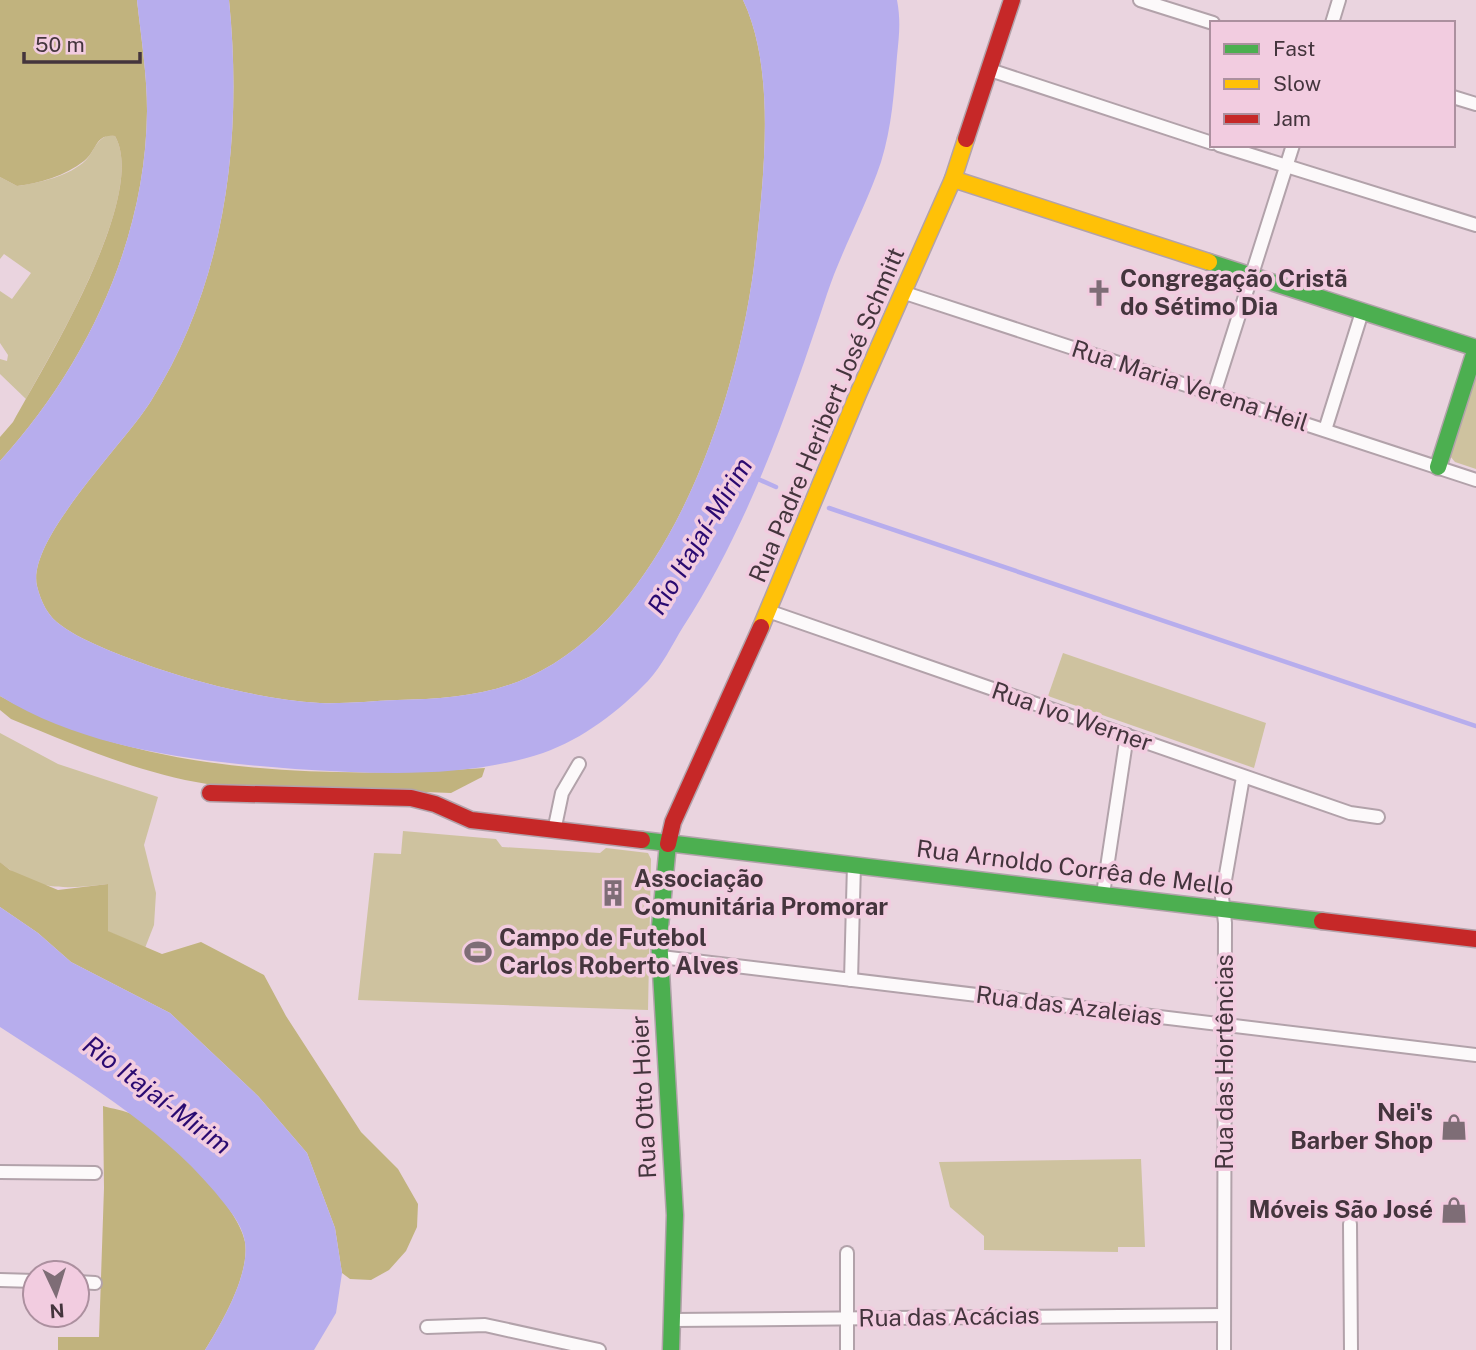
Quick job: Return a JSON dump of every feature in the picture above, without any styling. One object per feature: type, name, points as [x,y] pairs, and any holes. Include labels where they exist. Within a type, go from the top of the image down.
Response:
[{"type":"street","name":"Rua Padre Heribert José Schmitt","points":[[668,842],[702,755],[768,611],[858,394],[905,293],[953,179],[1012,0]]},
{"type":"street","points":[[1140,0],[1210,22]]},
{"type":"street","points":[[1333,21],[1339,0]]},
{"type":"street","points":[[990,70],[1210,142]]},
{"type":"street","points":[[1455,98],[1476,104]]},
{"type":"street","points":[[1225,147],[1476,225]]},
{"type":"street","points":[[1214,394],[1292,147]]},
{"type":"street","points":[[953,179],[1476,348],[1438,467]]},
{"type":"street","name":"Rua Maria Verena Heil","points":[[905,293],[1476,480]]},
{"type":"street","points":[[1325,430],[1362,312]]},
{"type":"street","name":"Rua Ivo Werner","points":[[768,611],[1243,777],[1350,813],[1378,817]]},
{"type":"street","points":[[1103,894],[1126,735]]},
{"type":"street","points":[[554,831],[562,793],[579,764]]},
{"type":"street","name":"Rua das Hortências","points":[[1224,1350],[1222,897],[1243,777]]},
{"type":"street","name":"Rua Arnoldo Corrêa de Mello","points":[[210,793],[411,798],[435,804],[471,820],[554,831],[668,842],[1476,939]]},
{"type":"street","name":"Rua Otto Hoier","points":[[668,842],[664,857],[661,957],[662,1046],[671,1139],[671,1350]]},
{"type":"street","points":[[851,980],[854,864]]},
{"type":"street","name":"Rua das Azaleias","points":[[661,957],[1476,1055]]},
{"type":"street","points":[[0,1172],[95,1173]]},
{"type":"street","points":[[1350,1224],[1351,1350]]},
{"type":"street","points":[[847,1253],[847,1350]]},
{"type":"street","points":[[0,1280],[21,1281]]},
{"type":"street","points":[[91,1283],[95,1283]]},
{"type":"street","name":"Rua das Acácias","points":[[673,1320],[1224,1315]]},
{"type":"street","points":[[427,1327],[485,1325],[552,1345],[599,1350]]},
{"type":"shaded area","points":[[0,0],[137,0],[147,111],[144,159],[136,207],[123,254],[105,299],[84,343],[59,385],[0,461],[0,437],[13,422],[68,323],[106,238],[118,198],[122,163],[115,136],[108,136],[100,140],[84,161],[52,178],[17,186],[0,177]]},
{"type":"shaded area","points":[[229,0],[743,0],[753,27],[764,90],[762,189],[748,306],[734,367],[715,430],[690,492],[660,550],[623,602],[579,646],[529,677],[481,692],[414,700],[329,703],[279,698],[198,681],[109,650],[62,626],[49,614],[43,603],[37,586],[38,567],[47,544],[61,518],[151,401],[197,308],[223,208],[230,156],[233,52]]},
{"type":"shaded area","points":[[108,135],[115,136],[122,161],[119,194],[109,230],[75,308],[26,399],[0,374],[0,359],[7,361],[8,355],[0,343],[0,291],[12,299],[31,273],[4,254],[0,259],[0,177],[17,186],[63,174],[86,160],[98,143]]},
{"type":"shaded area","points":[[1476,374],[1476,469],[1455,462],[1450,456]]},
{"type":"shaded area","points":[[1063,653],[1266,723],[1254,768],[1048,696]]},
{"type":"shaded area","points":[[0,696],[55,722],[113,742],[236,766],[362,772],[485,768],[482,777],[451,793],[207,784],[156,773],[11,719],[0,710]]},
{"type":"shaded area","points":[[0,733],[58,764],[158,797],[144,845],[156,893],[154,925],[145,948],[107,931],[108,884],[51,886],[26,879],[0,862]]},
{"type":"shaded area","name":"Campo de Futebol Carlos Roberto Alves","points":[[403,831],[496,839],[502,847],[600,853],[606,848],[648,853],[651,859],[648,1010],[358,1000],[374,853],[401,854]]},
{"type":"shaded area","points":[[0,862],[10,870],[58,890],[108,884],[108,931],[162,954],[201,942],[264,975],[286,1016],[361,1132],[398,1169],[418,1204],[417,1227],[406,1251],[389,1270],[371,1280],[350,1279],[342,1273],[335,1228],[307,1153],[258,1096],[170,1013],[71,962],[38,933],[0,907]]},
{"type":"shaded area","points":[[103,1106],[130,1113],[164,1137],[216,1191],[240,1227],[245,1242],[243,1269],[226,1312],[205,1350],[58,1350],[58,1337],[99,1337],[104,1188]]},
{"type":"shaded area","points":[[1141,1159],[1145,1247],[1118,1247],[1118,1252],[984,1250],[984,1236],[950,1207],[939,1162]]},
{"type":"water","name":"Rio Itajaí-Mirim","points":[[137,0],[229,0],[233,104],[223,208],[197,308],[176,355],[151,401],[61,518],[38,567],[37,586],[46,609],[57,622],[82,638],[122,656],[238,691],[329,703],[448,697],[513,683],[529,677],[579,646],[623,602],[660,550],[690,492],[715,430],[734,367],[748,306],[759,220],[765,123],[760,58],[743,0],[897,0],[899,28],[894,96],[881,162],[833,277],[798,380],[748,507],[707,588],[658,669],[625,703],[586,732],[543,753],[452,771],[389,773],[295,769],[181,757],[106,741],[69,729],[0,696],[0,461],[59,385],[84,343],[123,254],[136,207],[144,159],[147,111]]},
{"type":"water","name":"Rio Itajaí-Mirim","points":[[0,907],[38,933],[71,962],[170,1013],[258,1096],[307,1153],[335,1228],[342,1273],[336,1313],[314,1350],[205,1350],[239,1283],[245,1255],[241,1228],[215,1192],[192,1167],[141,1122],[0,1027]]},
{"type":"waterway","name":"Rio Itajaí-Mirim","points":[[758,479],[776,487]]},
{"type":"waterway","points":[[829,508],[1476,726]]},
{"type":"traffic: fast","points":[[1209,262],[1476,348],[1438,467]]},
{"type":"traffic: fast","points":[[642,840],[1322,921]]},
{"type":"traffic: fast","points":[[668,844],[659,937],[675,1215],[671,1350]]},
{"type":"traffic: slow","points":[[761,627],[858,394],[953,179],[966,139]]},
{"type":"traffic: slow","points":[[953,179],[1209,262]]},
{"type":"traffic: jam","points":[[966,139],[1012,0]]},
{"type":"traffic: jam","points":[[668,844],[673,822],[761,627]]},
{"type":"traffic: jam","points":[[210,793],[411,798],[435,804],[471,820],[642,840]]},
{"type":"traffic: jam","points":[[1322,921],[1476,939]]},
{"type":"place","name":"Congregação Cristã do Sétimo Dia","points":[[1099,293]]},
{"type":"place","name":"Associação Comunitária Promorar","points":[[613,893]]},
{"type":"place","name":"Campo de Futebol Carlos Roberto Alves","points":[[478,952]]},
{"type":"place","name":"Nei's Barber Shop","points":[[1454,1127]]},
{"type":"place","name":"Móveis São José","points":[[1454,1210]]}]
